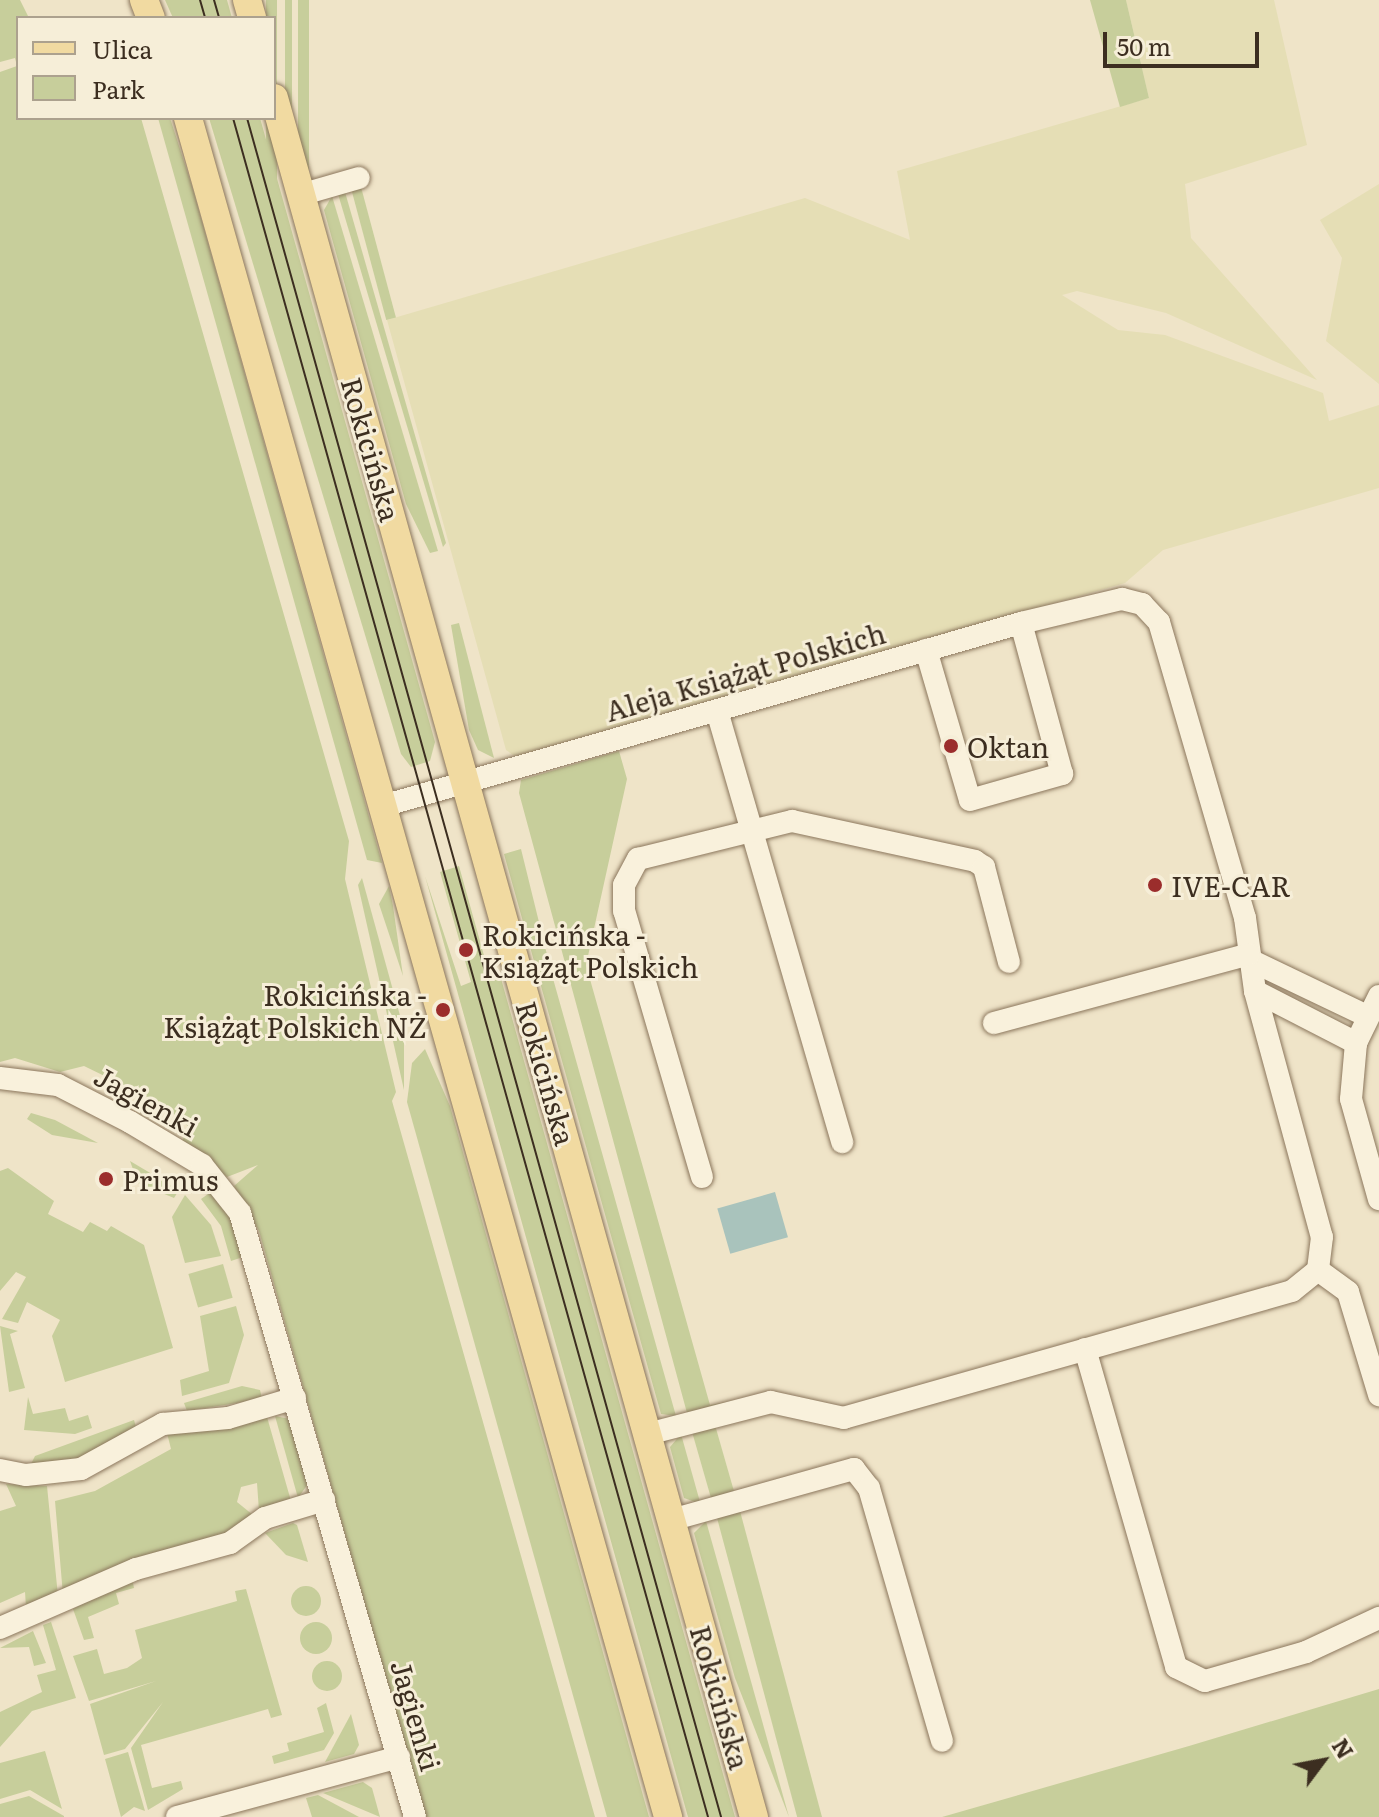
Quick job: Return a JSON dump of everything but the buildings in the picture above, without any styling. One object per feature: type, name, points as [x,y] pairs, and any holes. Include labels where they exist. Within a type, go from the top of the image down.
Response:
[{"type":"main road","name":"Rokicińska","points":[[276,105],[754,1817]]},
{"type":"main road","points":[[189,120],[386,805],[668,1817]]},
{"type":"street","points":[[300,195],[359,178]]},
{"type":"street","name":"Aleja Książąt Polskich","points":[[386,805],[1021,623],[1122,599],[1142,604],[1159,622],[1250,957]]},
{"type":"street","points":[[926,650],[970,800],[1062,774],[1021,623]]},
{"type":"street","points":[[717,711],[842,1142]]},
{"type":"street","points":[[702,1177],[624,911],[624,885],[638,859],[751,826],[792,821],[975,861],[984,867],[1009,962]]},
{"type":"street","points":[[647,1434],[771,1402],[844,1418],[1292,1291],[1318,1270],[1322,1237],[1255,991],[1250,957]]},
{"type":"street","points":[[994,1023],[1250,957],[1367,1016]]},
{"type":"street","points":[[1255,991],[1356,1043]]},
{"type":"street","points":[[1379,996],[1356,1043],[1351,1099],[1379,1199]]},
{"type":"street","name":"Jagienki","points":[[0,1078],[69,1090],[183,1153],[221,1184],[251,1238],[415,1817]]},
{"type":"street","points":[[1318,1270],[1348,1292],[1379,1395]]},
{"type":"street","points":[[1085,1349],[1176,1667],[1205,1681],[1306,1652],[1379,1618]]},
{"type":"street","points":[[0,1470],[26,1475],[81,1469],[163,1424],[228,1418],[295,1398]]},
{"type":"street","points":[[671,1520],[854,1469],[869,1488],[942,1741]]},
{"type":"street","points":[[0,1628],[136,1569],[230,1543],[265,1518],[324,1500]]},
{"type":"street","points":[[177,1817],[399,1757]]},
{"type":"shaded area","points":[[1126,0],[1274,0],[1307,145],[1185,184],[1191,238],[1317,380],[1166,313],[1077,291],[1062,295],[1118,330],[1165,335],[1323,393],[1329,421],[1379,405],[1379,488],[1163,550],[1125,583],[516,757],[506,750],[387,320],[805,198],[910,240],[897,171],[1149,98]]},
{"type":"shaded area","points":[[1379,184],[1379,384],[1326,341],[1342,258],[1320,220]]},
{"type":"green space","points":[[0,0],[20,0],[28,16],[16,16],[16,62],[15,58],[0,62]]},
{"type":"green space","points":[[165,0],[227,0],[231,16],[172,16]]},
{"type":"green space","points":[[266,0],[277,0],[277,180],[266,180],[266,120],[276,120],[276,16],[266,16]]},
{"type":"green space","points":[[285,0],[292,0],[292,183],[285,183]]},
{"type":"green space","points":[[298,0],[309,0],[309,179],[298,179]]},
{"type":"green space","points":[[1090,0],[1126,0],[1149,98],[1120,107]]},
{"type":"green space","points":[[16,66],[16,120],[142,120],[349,841],[345,879],[396,1092],[392,1101],[595,1817],[425,1817],[259,1231],[234,1186],[258,1165],[227,1177],[182,1141],[189,1127],[160,1103],[84,1066],[60,1072],[15,1058],[0,1062],[0,72]]},
{"type":"green space","points":[[159,120],[171,120],[192,186],[382,863],[367,860]]},
{"type":"green space","points":[[210,120],[261,120],[435,742],[430,761],[411,767],[401,754]]},
{"type":"green space","points":[[361,187],[396,317],[386,320],[351,190]]},
{"type":"green space","points":[[345,192],[446,543],[443,547],[338,194]]},
{"type":"green space","points":[[332,196],[438,551],[430,553],[406,504],[324,210]]},
{"type":"green space","points":[[459,623],[494,758],[478,750],[469,730],[451,625]]},
{"type":"green space","points":[[619,751],[627,779],[586,965],[710,1405],[737,1400],[687,1413],[519,793],[521,780]]},
{"type":"green space","points":[[521,849],[552,975],[676,1416],[661,1414],[504,854]]},
{"type":"green space","points":[[459,866],[490,977],[500,975],[735,1817],[688,1817],[425,876],[461,986],[471,982],[440,872]]},
{"type":"green space","points":[[362,878],[404,1030],[404,1090],[358,885]]},
{"type":"green space","points":[[389,886],[393,906],[403,976],[379,904]]},
{"type":"green space","points":[[425,1049],[450,1106],[649,1817],[607,1817],[407,1102],[412,1063]]},
{"type":"green space","points":[[31,1113],[55,1120],[98,1143],[52,1135],[27,1119]]},
{"type":"green space","points":[[130,1161],[179,1190],[174,1198],[138,1183]]},
{"type":"green space","points":[[8,1168],[54,1201],[48,1214],[83,1232],[90,1222],[107,1231],[111,1226],[144,1245],[173,1348],[65,1382],[52,1336],[60,1320],[27,1302],[18,1323],[2,1319],[26,1277],[16,1272],[0,1291],[0,1171]]},
{"type":"green space","points":[[211,1192],[230,1215],[246,1256],[231,1261],[221,1226],[201,1199]]},
{"type":"green space","points":[[185,1195],[211,1225],[221,1256],[185,1263],[172,1217]]},
{"type":"green space","points":[[223,1264],[233,1298],[198,1308],[188,1274]]},
{"type":"green space","points":[[236,1306],[244,1335],[229,1383],[182,1396],[180,1380],[209,1371],[200,1316]]},
{"type":"green space","points":[[0,1326],[18,1331],[10,1334],[25,1388],[9,1392]]},
{"type":"green space","points":[[242,1386],[260,1390],[262,1399],[187,1411],[184,1403]]},
{"type":"green space","points":[[28,1397],[33,1414],[65,1408],[69,1421],[88,1415],[92,1428],[75,1434],[24,1430]]},
{"type":"green space","points":[[275,1416],[290,1419],[310,1481],[298,1498]]},
{"type":"green space","points":[[267,1417],[291,1501],[259,1511],[257,1483],[241,1487],[237,1502],[253,1515],[231,1534],[63,1595],[55,1501],[95,1491],[171,1449],[167,1433]]},
{"type":"green space","points":[[134,1420],[136,1427],[84,1458],[30,1466],[35,1456]]},
{"type":"green space","points":[[715,1425],[735,1493],[711,1500],[692,1432]]},
{"type":"green space","points":[[681,1434],[698,1503],[684,1498],[670,1447]]},
{"type":"green space","points":[[6,1484],[47,1486],[58,1596],[26,1607],[25,1592],[0,1603],[0,1511],[16,1506]]},
{"type":"green space","points":[[740,1511],[822,1817],[797,1817],[717,1517]]},
{"type":"green space","points":[[706,1521],[789,1817],[735,1678],[694,1533]]},
{"type":"green space","points":[[293,1523],[297,1525],[308,1562],[286,1555],[265,1533]]},
{"type":"green space","points":[[132,1578],[134,1588],[116,1593],[119,1604],[88,1617],[94,1638],[84,1640],[73,1609]]},
{"type":"green space","points":[[306,1586],[317,1590],[321,1601],[317,1612],[306,1616],[295,1612],[291,1601],[295,1590]]},
{"type":"green space","points":[[246,1589],[282,1715],[271,1718],[268,1709],[141,1745],[152,1788],[181,1781],[183,1789],[148,1810],[131,1748],[163,1702],[125,1749],[104,1755],[90,1704],[156,1681],[89,1701],[73,1656],[97,1649],[104,1674],[127,1668],[142,1658],[135,1630],[237,1601],[235,1591]]},
{"type":"green space","points":[[51,1622],[76,1698],[32,1711],[0,1747],[0,1712],[42,1692],[37,1675],[56,1670],[43,1625]]},
{"type":"green space","points":[[316,1622],[327,1627],[332,1638],[327,1649],[316,1654],[305,1649],[300,1638],[305,1627]]},
{"type":"green space","points":[[33,1631],[46,1663],[34,1666],[29,1647],[0,1648]]},
{"type":"green space","points":[[327,1661],[333,1662],[341,1670],[341,1682],[333,1690],[327,1691],[321,1690],[313,1682],[312,1676],[313,1670],[321,1662]]},
{"type":"green space","points":[[1379,1689],[1379,1817],[942,1817],[1189,1746]]},
{"type":"green space","points":[[326,1703],[334,1733],[324,1750],[274,1764],[272,1756],[289,1751],[287,1743],[324,1732],[317,1708]]},
{"type":"green space","points":[[351,1714],[359,1745],[354,1754],[325,1762]]},
{"type":"green space","points":[[45,1751],[62,1809],[30,1790],[0,1799],[0,1763]]},
{"type":"green space","points":[[128,1752],[145,1811],[134,1807],[121,1817],[105,1759]]},
{"type":"green space","points":[[363,1782],[372,1788],[380,1817],[323,1793]]},
{"type":"green space","points":[[318,1795],[359,1817],[312,1817],[306,1798]]},
{"type":"green space","points":[[29,1796],[64,1817],[0,1817],[0,1804]]},
{"type":"water","points":[[775,1192],[788,1237],[730,1254],[717,1209]]},
{"type":"tram line","points":[[200,0],[204,16]]},
{"type":"tram line","points":[[214,0],[218,16]]},
{"type":"tram line","points":[[234,120],[708,1817]]},
{"type":"tram line","points":[[248,120],[721,1817]]},
{"type":"place","name":"Oktan","points":[[951,746]]},
{"type":"place","name":"IVE-CAR","points":[[1155,885]]},
{"type":"place","name":"Rokicińska - Książąt Polskich","points":[[466,950]]},
{"type":"place","name":"Rokicińska - Książąt Polskich NŻ","points":[[443,1010]]},
{"type":"place","name":"Primus","points":[[106,1179]]}]
